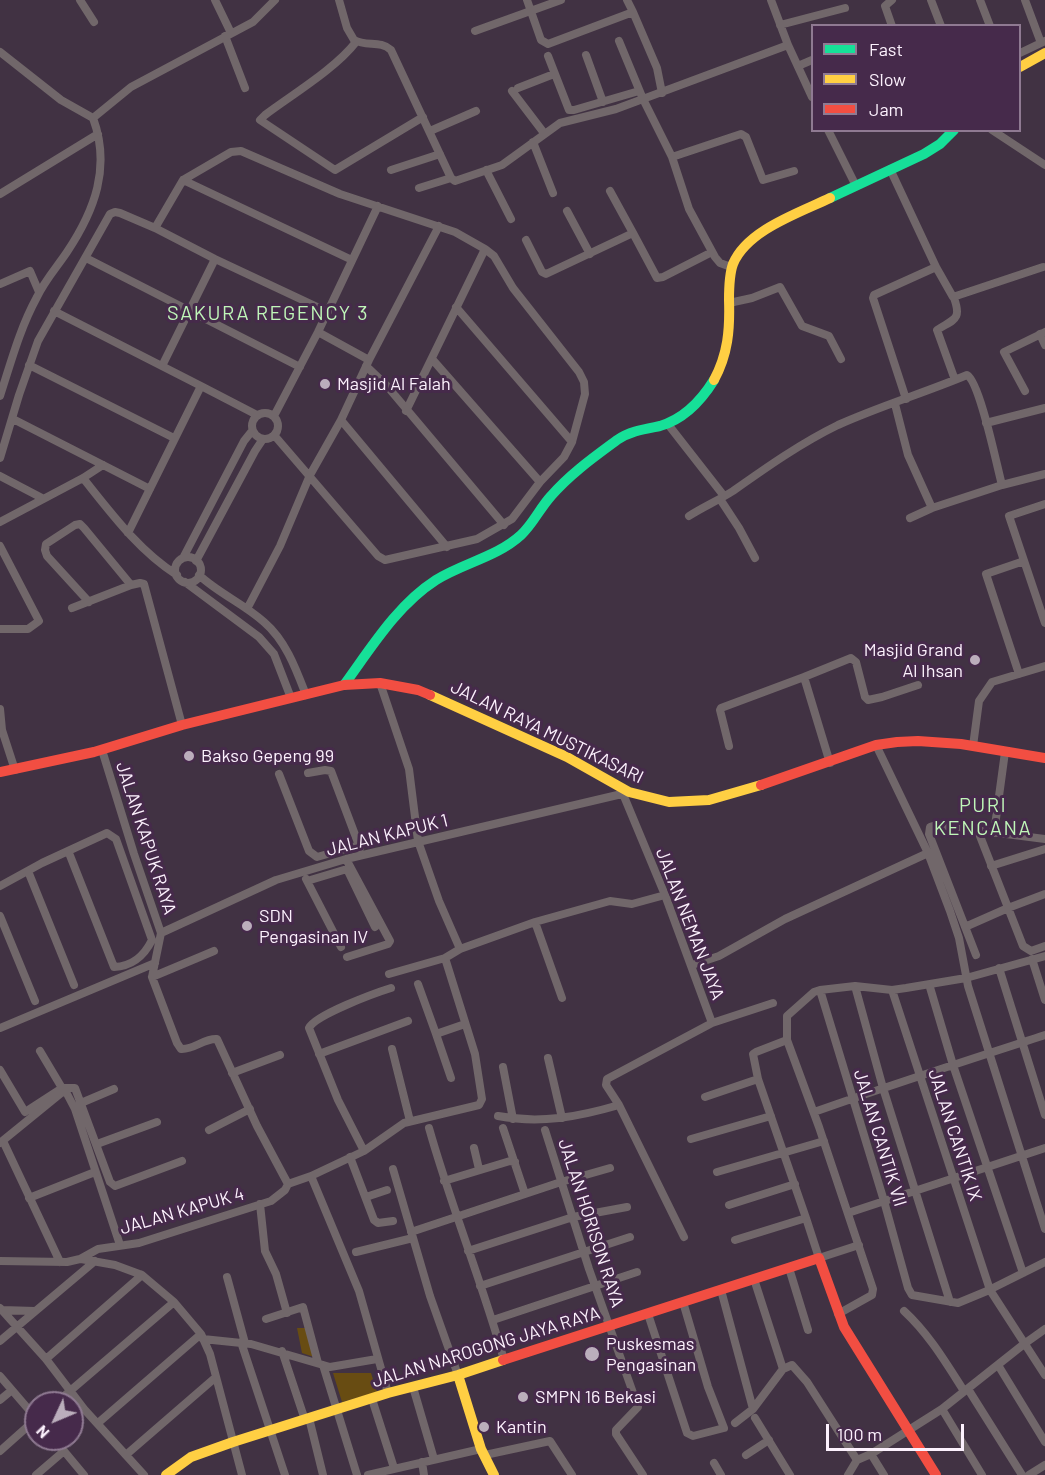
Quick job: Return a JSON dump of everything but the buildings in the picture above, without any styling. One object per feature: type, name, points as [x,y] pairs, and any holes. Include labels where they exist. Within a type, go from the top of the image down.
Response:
[{"type":"main road","points":[[1021,66],[1044,45]]},
{"type":"main road","points":[[344,685],[402,609],[424,588],[453,570],[507,545],[519,536],[533,521],[550,495],[616,440],[636,431],[679,418],[696,405],[712,382],[724,359],[729,342],[731,267],[737,255],[758,236],[779,224],[935,149],[952,132]]},
{"type":"main road","name":"JALAN RAYA MUSTIKASARI","points":[[0,772],[102,750],[182,725],[344,685],[380,683],[399,685],[440,698],[567,757],[626,793],[669,802],[710,800],[738,793],[830,763],[876,745],[910,740],[957,743],[1045,758]]},
{"type":"main road","points":[[819,1258],[838,1314],[849,1337],[936,1475]]},
{"type":"main road","name":"JALAN NAROGONG JAYA RAYA","points":[[166,1475],[191,1457],[233,1442],[388,1393],[458,1375],[819,1258]]},
{"type":"main road","points":[[458,1375],[483,1452],[494,1475]]},
{"type":"street","points":[[80,0],[94,22]]},
{"type":"street","points":[[215,0],[245,88]]},
{"type":"street","points":[[93,118],[131,87],[253,22],[275,0]]},
{"type":"street","points":[[339,0],[352,38],[366,44],[383,44],[391,50],[451,178],[457,181],[502,165],[544,133],[567,120],[616,109],[641,95]]},
{"type":"street","points":[[527,0],[541,40],[548,44],[633,12]]},
{"type":"street","points":[[475,31],[561,0]]},
{"type":"street","points":[[627,0],[657,68],[662,93]]},
{"type":"street","points":[[771,0],[788,45],[811,94]]},
{"type":"street","points":[[891,24],[885,6],[892,0]]},
{"type":"street","points":[[931,0],[940,24]]},
{"type":"street","points":[[980,0],[989,24]]},
{"type":"street","points":[[1021,53],[1044,45],[1025,0]]},
{"type":"street","points":[[780,25],[845,8]]},
{"type":"street","points":[[619,41],[641,95],[672,157],[689,209],[712,252],[720,262],[731,267]]},
{"type":"street","points":[[357,42],[348,52],[260,120],[334,170],[423,117]]},
{"type":"street","points":[[548,56],[569,110],[574,111],[603,102],[662,93],[788,45]]},
{"type":"street","points":[[0,52],[62,100],[93,118],[98,134],[101,168],[89,214],[70,247],[39,292],[25,321],[0,396]]},
{"type":"street","points":[[586,55],[603,102]]},
{"type":"street","points":[[798,66],[811,61]]},
{"type":"street","points":[[544,133],[515,90],[554,74]]},
{"type":"street","points":[[430,131],[476,111]]},
{"type":"street","points":[[829,132],[856,186]]},
{"type":"street","points":[[995,132],[1045,165]]},
{"type":"street","points":[[0,194],[98,134]]},
{"type":"street","points":[[672,157],[741,134],[746,137],[763,180],[794,171]]},
{"type":"street","points":[[533,142],[553,193]]},
{"type":"street","points":[[155,228],[183,180],[231,152],[241,152],[340,194],[455,232],[485,249],[494,256],[513,288],[579,372],[584,382],[585,394],[572,442],[564,457],[540,482],[522,508],[504,525],[477,539],[386,560],[381,559],[274,435]]},
{"type":"street","points":[[391,170],[440,154]]},
{"type":"street","points":[[890,169],[936,267],[950,295],[954,298],[958,311],[956,318],[937,330],[955,380]]},
{"type":"street","points":[[486,170],[511,219]]},
{"type":"street","points":[[419,188],[451,178]]},
{"type":"street","points":[[183,180],[352,260]]},
{"type":"street","points":[[610,191],[657,278],[712,252]]},
{"type":"street","points":[[274,416],[328,312],[378,206]]},
{"type":"street","points":[[567,211],[590,254]]},
{"type":"street","points":[[0,458],[38,341],[110,214],[115,212],[155,228],[328,312]]},
{"type":"street","points":[[247,609],[280,546],[310,475],[439,226]]},
{"type":"street","points":[[526,240],[545,274],[633,234]]},
{"type":"street","points":[[406,411],[485,249]]},
{"type":"street","points":[[86,258],[300,367]]},
{"type":"street","points":[[162,366],[215,259]]},
{"type":"street","points":[[906,399],[873,298],[874,295],[936,267]]},
{"type":"street","points":[[954,298],[1043,267]]},
{"type":"street","points":[[0,284],[30,271],[39,292]]},
{"type":"street","points":[[729,303],[752,298],[780,287],[802,326],[829,336],[841,359]]},
{"type":"street","points":[[456,307],[572,442]]},
{"type":"street","points":[[54,311],[257,415]]},
{"type":"street","points":[[318,332],[367,363],[504,525]]},
{"type":"street","points":[[1025,391],[1004,352],[1042,333],[1045,345]]},
{"type":"street","points":[[432,359],[540,482]]},
{"type":"street","points":[[29,364],[174,438]]},
{"type":"street","points":[[689,516],[783,456],[837,426],[967,375],[973,379],[1002,485]]},
{"type":"street","points":[[128,533],[201,386]]},
{"type":"street","points":[[895,404],[910,461],[932,508]]},
{"type":"street","points":[[986,423],[1045,408]]},
{"type":"street","points":[[196,561],[255,451],[263,439],[274,435],[278,426],[274,416],[264,412],[252,421],[252,431],[255,436],[263,439]]},
{"type":"street","points":[[13,419],[150,489]]},
{"type":"street","points":[[340,420],[447,547]]},
{"type":"street","points":[[667,423],[722,497],[755,558]]},
{"type":"street","points":[[177,575],[175,568],[177,563],[183,558],[244,441],[252,431]]},
{"type":"street","points":[[0,522],[103,465]]},
{"type":"street","points":[[910,518],[932,508],[1002,485],[1045,474]]},
{"type":"street","points":[[0,476],[42,498]]},
{"type":"street","points":[[83,478],[128,533],[163,566],[259,637],[274,654],[291,698]]},
{"type":"street","points":[[1045,504],[1009,516],[1045,622]]},
{"type":"street","points":[[89,602],[45,550],[46,543],[75,525],[80,524],[84,528],[131,585]]},
{"type":"street","points":[[0,546],[39,621],[28,629],[0,629]]},
{"type":"street","points":[[183,558],[190,557],[200,567],[199,575],[195,580],[186,582]]},
{"type":"street","points":[[1019,674],[986,574],[1024,561]]},
{"type":"street","points":[[199,575],[268,626],[286,648],[306,694]]},
{"type":"street","points":[[72,608],[131,585],[144,584],[182,725]]},
{"type":"street","points":[[259,637],[268,626]]},
{"type":"street","points":[[729,746],[721,708],[850,658],[856,662],[865,697],[868,700],[918,685]]},
{"type":"street","points":[[973,746],[980,701],[992,682],[1045,666]]},
{"type":"street","points":[[285,678],[298,674]]},
{"type":"street","points":[[804,677],[830,763]]},
{"type":"street","points":[[380,683],[410,769],[418,841],[439,901],[460,949]]},
{"type":"street","points":[[0,709],[2,730],[15,770]]},
{"type":"street","points":[[876,745],[928,853],[959,938],[966,978],[1045,1229]]},
{"type":"street","name":"JALAN KAPUK RAYA","points":[[102,750],[161,933],[152,977]]},
{"type":"street","points":[[994,834],[1005,752]]},
{"type":"street","points":[[308,773],[331,771],[362,855]]},
{"type":"street","points":[[279,774],[309,851],[313,855],[317,857],[359,846]]},
{"type":"street","name":"JALAN KAPUK 1","points":[[161,933],[276,880],[418,841],[626,793]]},
{"type":"street","name":"JALAN NEMAN JAYA","points":[[626,793],[712,1023],[608,1079],[606,1085],[619,1105],[684,1237]]},
{"type":"street","points":[[976,955],[928,831],[931,826],[936,825],[1045,839]]},
{"type":"street","points":[[978,831],[1025,948],[1031,951],[1045,946]]},
{"type":"street","points":[[0,886],[107,833],[116,839],[152,940],[137,961],[122,967],[114,967],[69,853]]},
{"type":"street","points":[[991,866],[1045,849]]},
{"type":"street","points":[[692,965],[719,956],[785,919],[928,853]]},
{"type":"street","points":[[346,859],[390,941],[388,944],[347,957]]},
{"type":"street","points":[[307,881],[347,869],[375,927]]},
{"type":"street","points":[[28,871],[74,985]]},
{"type":"street","points":[[303,872],[341,947]]},
{"type":"street","points":[[965,927],[1045,894]]},
{"type":"street","points":[[389,974],[445,958],[460,949],[535,922],[610,901],[632,904],[665,895]]},
{"type":"street","points":[[0,916],[35,1002]]},
{"type":"street","points":[[535,922],[562,998]]},
{"type":"street","points":[[214,951],[152,977],[181,1049],[188,1050],[211,1039],[217,1039],[257,1126],[288,1184],[311,1176],[364,1151],[410,1121],[479,1105],[482,1100],[475,1053],[445,958]]},
{"type":"street","points":[[838,1314],[872,1295],[873,1289],[814,1112],[787,1040],[787,1016],[814,992],[820,990],[855,986],[892,990],[966,978],[1045,956]]},
{"type":"street","points":[[1032,959],[1045,1000]]},
{"type":"street","points":[[0,1028],[155,963]]},
{"type":"street","points":[[999,968],[1045,1115]]},
{"type":"street","points":[[418,984],[451,1078]]},
{"type":"street","points":[[929,984],[953,1065],[1023,1273]]},
{"type":"street","points":[[855,986],[883,1088],[950,1302],[964,1301],[1045,1262]]},
{"type":"street","points":[[364,1151],[338,1100],[309,1028],[311,1023],[321,1017],[391,988]]},
{"type":"street","name":"JALAN CANTIK VII","points":[[820,990],[908,1288],[912,1295],[950,1302]]},
{"type":"street","name":"JALAN CANTIK IX","points":[[892,990],[990,1290],[1045,1375]]},
{"type":"street","points":[[712,1023],[773,1003]]},
{"type":"street","points":[[319,1054],[408,1021]]},
{"type":"street","points":[[436,1034],[465,1024]]},
{"type":"street","points":[[814,1112],[1045,1035]]},
{"type":"street","points":[[787,1040],[753,1054],[758,1079],[819,1258],[859,1245]]},
{"type":"street","points":[[392,1049],[410,1121]]},
{"type":"street","points":[[40,1051],[62,1088]]},
{"type":"street","points":[[232,1073],[280,1055]]},
{"type":"street","points":[[548,1058],[562,1118]]},
{"type":"street","points":[[503,1067],[513,1119]]},
{"type":"street","points":[[0,1070],[25,1112],[62,1088],[75,1088],[110,1182],[115,1186],[182,1161]]},
{"type":"street","points":[[1034,1080],[1045,1077]]},
{"type":"street","points":[[705,1097],[758,1079]]},
{"type":"street","points":[[81,1103],[114,1089]]},
{"type":"street","points":[[60,1262],[1,1142],[65,1090],[75,1109],[120,1245]]},
{"type":"street","points":[[498,1116],[542,1121],[576,1117],[619,1105]]},
{"type":"street","points":[[209,1130],[250,1109]]},
{"type":"street","points":[[691,1139],[771,1116]]},
{"type":"street","points":[[97,1144],[157,1122]]},
{"type":"street","points":[[429,1128],[444,1180],[493,1320],[504,1360]]},
{"type":"street","points":[[503,1128],[525,1194]]},
{"type":"street","name":"JALAN HORISON RAYA","points":[[545,1130],[638,1407],[619,1426],[616,1434],[642,1475]]},
{"type":"street","points":[[717,1172],[824,1141]]},
{"type":"street","points":[[474,1148],[479,1169]]},
{"type":"street","points":[[848,1213],[1045,1148]]},
{"type":"street","points":[[350,1157],[376,1222],[393,1221]]},
{"type":"street","points":[[444,1180],[515,1161]]},
{"type":"street","points":[[356,1252],[412,1235],[457,1216],[610,1168]]},
{"type":"street","points":[[393,1169],[430,1296],[458,1375]]},
{"type":"street","points":[[29,1197],[94,1172]]},
{"type":"street","points":[[311,1176],[359,1291],[388,1393]]},
{"type":"street","name":"JALAN KAPUK 4","points":[[80,1259],[98,1249],[139,1243],[271,1201],[285,1190],[288,1184]]},
{"type":"street","points":[[729,1205],[795,1184]]},
{"type":"street","points":[[366,1197],[387,1190]]},
{"type":"street","points":[[260,1204],[266,1251],[276,1274],[286,1313]]},
{"type":"street","points":[[468,1251],[573,1216],[627,1207]]},
{"type":"street","points":[[735,1240],[806,1218]]},
{"type":"street","points":[[480,1286],[630,1237]]},
{"type":"street","points":[[0,1261],[60,1262],[80,1259],[95,1261],[142,1275],[174,1302],[202,1336],[210,1354],[240,1474]]},
{"type":"street","points":[[0,1341],[95,1261]]},
{"type":"street","points":[[789,1268],[808,1330]]},
{"type":"street","points":[[493,1320],[638,1272]]},
{"type":"street","points":[[46,1359],[142,1275]]},
{"type":"street","points":[[227,1277],[243,1343],[285,1475]]},
{"type":"street","points":[[754,1279],[783,1369]]},
{"type":"street","points":[[721,1290],[753,1409]]},
{"type":"street","points":[[1,1309],[71,1391],[174,1302]]},
{"type":"street","points":[[648,1314],[687,1433],[693,1436],[724,1428],[708,1387],[683,1302]]},
{"type":"street","points":[[266,1319],[303,1307],[357,1475]]},
{"type":"street","points":[[1,1309],[35,1311]]},
{"type":"street","points":[[904,1311],[939,1351],[1022,1475]]},
{"type":"street","points":[[848,1475],[857,1460],[871,1454],[942,1409],[1045,1329]]},
{"type":"street","points":[[98,1423],[202,1336],[282,1351],[330,1366],[377,1359]]},
{"type":"street","points":[[282,1351],[307,1419],[323,1475]]},
{"type":"street","points":[[735,1423],[753,1409],[783,1369],[792,1365],[807,1382],[857,1460]]},
{"type":"street","points":[[998,1365],[1045,1442]]},
{"type":"street","points":[[0,1376],[24,1404]]},
{"type":"street","points":[[127,1454],[216,1377]]},
{"type":"street","points":[[413,1387],[434,1459]]},
{"type":"street","points":[[0,1400],[12,1390]]},
{"type":"street","points":[[372,1399],[393,1468]]},
{"type":"street","points":[[84,1406],[144,1475]]},
{"type":"street","points":[[942,1409],[982,1475]]},
{"type":"street","points":[[755,1418],[790,1475]]},
{"type":"street","points":[[0,1451],[24,1430]]},
{"type":"street","points":[[746,1455],[769,1440]]},
{"type":"street","points":[[368,1475],[434,1459],[550,1441],[572,1475]]},
{"type":"street","points":[[36,1475],[63,1451]]},
{"type":"street","points":[[65,1451],[84,1475]]},
{"type":"street","points":[[871,1454],[884,1475]]},
{"type":"street","points":[[422,1462],[424,1475]]},
{"type":"street","points":[[714,1463],[721,1475]]},
{"type":"street","points":[[1029,1475],[1045,1465]]},
{"type":"shaded area","points":[[297,1328],[307,1328],[314,1357],[302,1353]]},
{"type":"shaded area","points":[[333,1373],[371,1373],[377,1392],[342,1402]]},
{"type":"traffic: fast","points":[[830,198],[924,154],[940,144],[952,132]]},
{"type":"traffic: fast","points":[[344,685],[397,614],[422,590],[446,574],[512,543],[525,531],[558,488],[582,466],[627,434],[660,426],[677,419],[698,402],[714,380]]},
{"type":"traffic: slow","points":[[1021,66],[1045,53]]},
{"type":"traffic: slow","points":[[714,380],[727,342],[730,277],[733,264],[740,252],[750,241],[775,224],[830,198]]},
{"type":"traffic: slow","points":[[430,695],[567,757],[629,792],[669,802],[709,800],[761,785]]},
{"type":"traffic: slow","points":[[166,1475],[191,1457],[233,1442],[388,1393],[458,1375],[503,1360]]},
{"type":"traffic: slow","points":[[458,1375],[481,1449],[494,1475]]},
{"type":"traffic: jam","points":[[0,772],[94,752],[182,725],[344,685],[380,683],[418,690],[430,695]]},
{"type":"traffic: jam","points":[[761,785],[876,745],[897,742],[961,744],[1045,758]]},
{"type":"traffic: jam","points":[[503,1360],[819,1258],[844,1327],[936,1475]]},
{"type":"place","name":"Masjid Al Falah","points":[[325,384]]},
{"type":"place","name":"Masjid Grand Al Ihsan","points":[[975,660]]},
{"type":"place","name":"Bakso Gepeng 99","points":[[189,756]]},
{"type":"place","name":"SDN Pengasinan IV","points":[[247,926]]},
{"type":"place","name":"Puskesmas Pengasinan","points":[[592,1354]]},
{"type":"place","name":"SMPN 16 Bekasi","points":[[523,1397]]},
{"type":"place","name":"Kantin","points":[[484,1427]]},
{"type":"district","name":"SAKURA REGENCY 3","points":[[268,313]]},
{"type":"district","name":"PURI KENCANA","points":[[983,816]]}]
